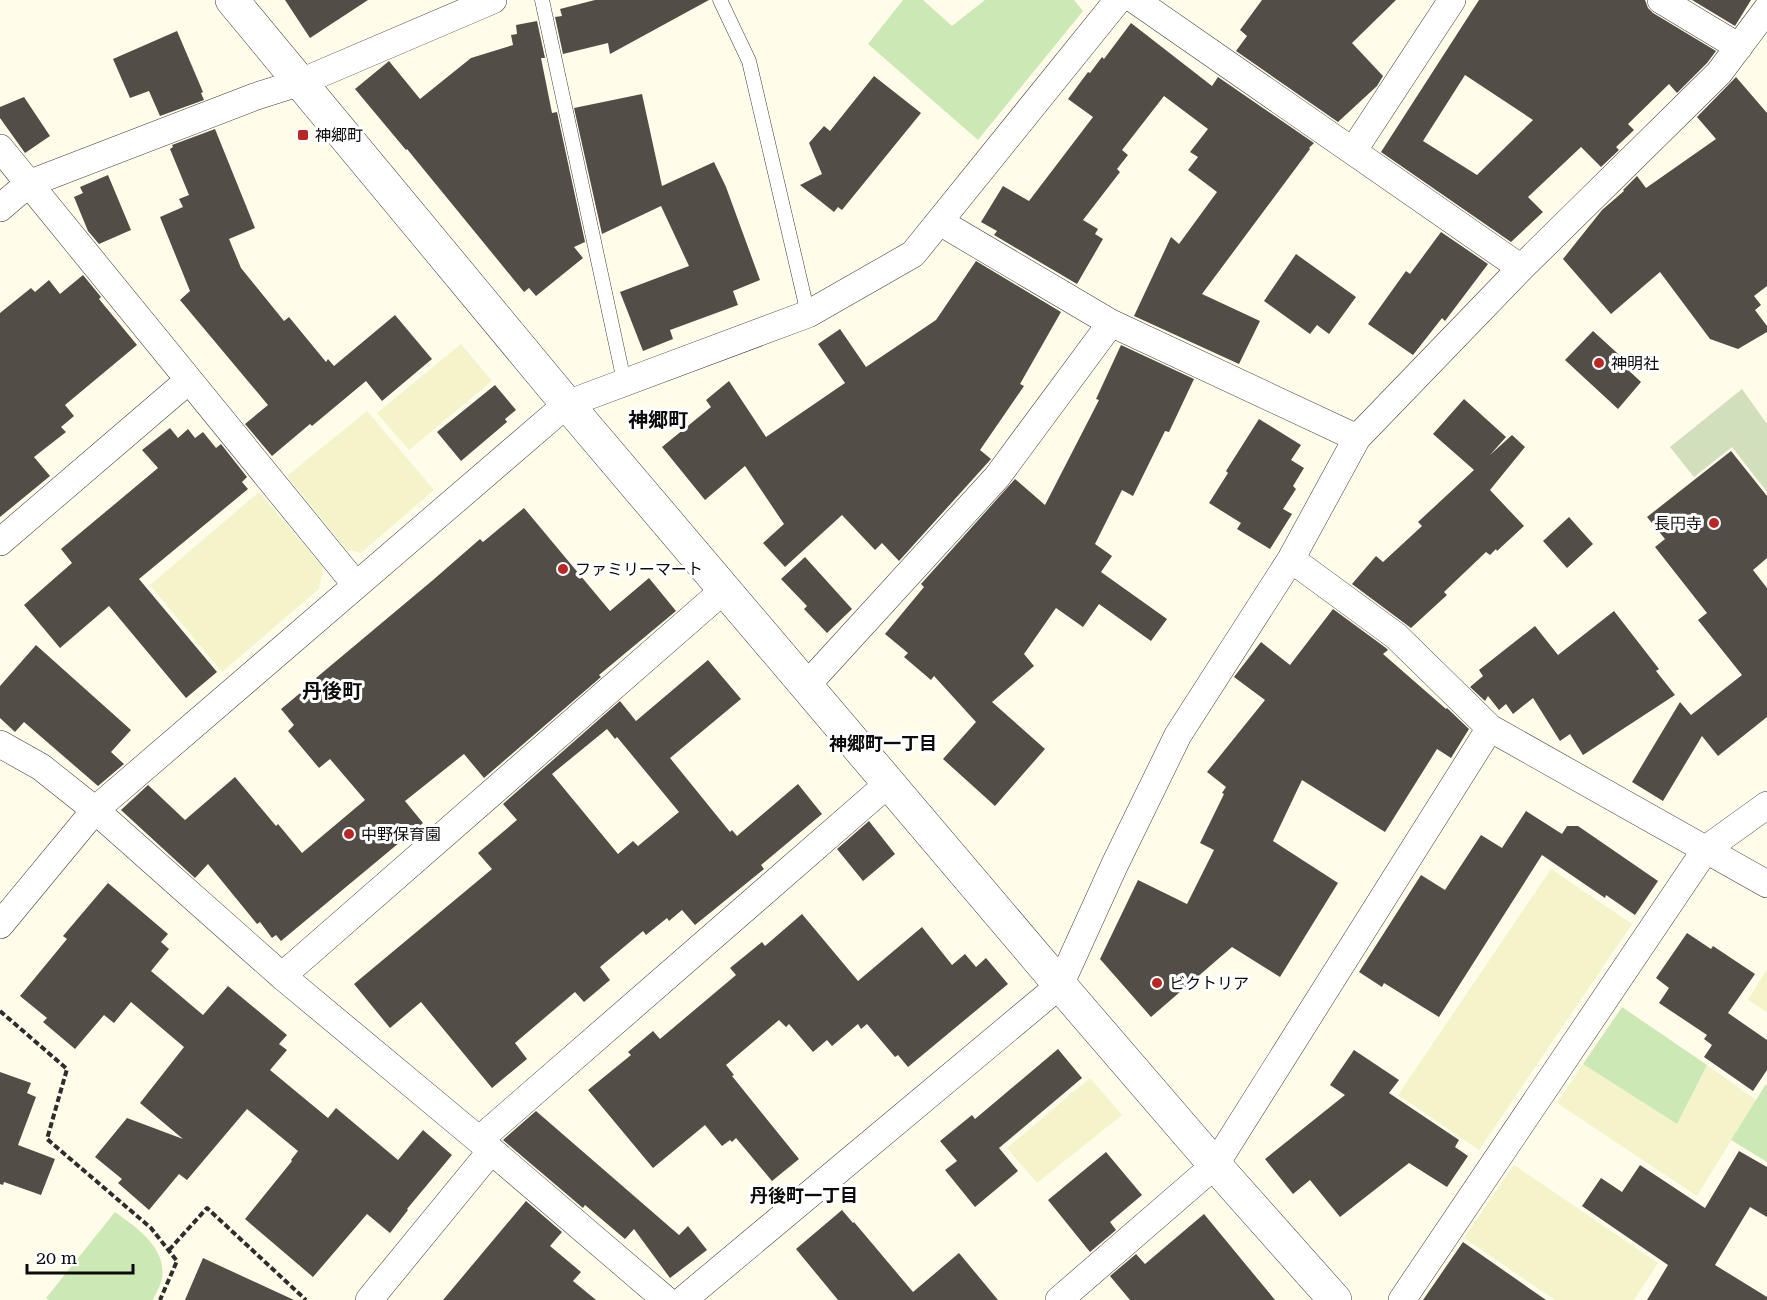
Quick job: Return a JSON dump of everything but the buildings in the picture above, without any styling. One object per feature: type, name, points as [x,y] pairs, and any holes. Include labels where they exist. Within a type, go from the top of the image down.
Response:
[{"type":"street","points":[[232,0],[567,404],[806,686],[1215,1165],[1335,1300]]},
{"type":"street","points":[[0,208],[28,184],[254,97],[301,82],[493,0]]},
{"type":"street","points":[[0,925],[94,810],[567,404],[808,314],[913,254],[1118,0]]},
{"type":"street","points":[[1135,0],[1521,268]]},
{"type":"street","points":[[1353,152],[1452,0]]},
{"type":"street","points":[[1661,0],[1739,47]]},
{"type":"street","points":[[683,1300],[1060,985],[1178,735],[1291,559],[1357,438],[1521,268],[1719,73],[1766,11]]},
{"type":"street","points":[[0,148],[356,585]]},
{"type":"street","points":[[940,222],[1111,323],[1357,438]]},
{"type":"street","points":[[806,686],[997,477],[1111,323]]},
{"type":"street","points":[[0,542],[189,380]]},
{"type":"street","points":[[1291,559],[1396,636],[1490,728],[1767,884]]},
{"type":"street","points":[[282,976],[724,589]]},
{"type":"street","points":[[1059,1300],[1215,1165],[1490,728]]},
{"type":"street","points":[[0,744],[41,767],[94,810],[282,976],[666,1300]]},
{"type":"street","points":[[369,1300],[485,1145],[889,783]]},
{"type":"street","points":[[1402,1300],[1706,849],[1767,805]]},
{"type":"lane","points":[[542,0],[624,381]]},
{"type":"lane","points":[[720,0],[749,61],[808,314]]},
{"type":"path","points":[[0,1011],[67,1069],[47,1139],[152,1228],[177,1261],[160,1300]]},
{"type":"path","points":[[169,1250],[207,1208],[306,1300]]},
{"type":"green space","points":[[903,0],[923,0],[952,26],[985,0],[1074,0],[1083,11],[978,140],[868,44]]},
{"type":"green space","points":[[461,344],[492,381],[409,450],[377,413]]},
{"type":"green space","points":[[1742,389],[1767,424],[1767,492],[1732,447],[1694,477],[1670,447]]},
{"type":"green space","points":[[367,411],[434,490],[361,553],[346,549],[287,476]]},
{"type":"green space","points":[[259,492],[323,567],[319,589],[222,672],[150,585]]},
{"type":"green space","points":[[1551,869],[1632,924],[1479,1150],[1398,1095]]},
{"type":"green space","points":[[1767,969],[1767,1012],[1748,1000]]},
{"type":"green space","points":[[1622,1007],[1707,1065],[1677,1124],[1583,1064]]},
{"type":"green space","points":[[1583,1064],[1677,1124],[1707,1065],[1756,1100],[1697,1196],[1557,1103]]},
{"type":"green space","points":[[1090,1078],[1122,1115],[1037,1183],[1007,1148]]},
{"type":"green space","points":[[1767,1085],[1767,1162],[1731,1140]]},
{"type":"green space","points":[[1514,1165],[1658,1263],[1634,1300],[1555,1300],[1464,1238]]},
{"type":"green space","points":[[115,1212],[148,1239],[160,1257],[162,1278],[153,1300],[49,1300],[46,1298]]},
{"type":"place","name":"神郷町","points":[[303,135]]},
{"type":"place","name":"神明社","points":[[1599,363]]},
{"type":"place","name":"長円寺","points":[[1714,523]]},
{"type":"place","name":"ファミリーマート","points":[[563,569]]},
{"type":"place","name":"中野保育園","points":[[349,834]]},
{"type":"place","name":"ビクトリア","points":[[1157,983]]},
{"type":"district","name":"神郷町","points":[[658,420]]},
{"type":"district","name":"丹後町","points":[[332,691]]},
{"type":"district","name":"神郷町一丁目","points":[[883,744]]},
{"type":"district","name":"丹後町一丁目","points":[[804,1196]]}]
